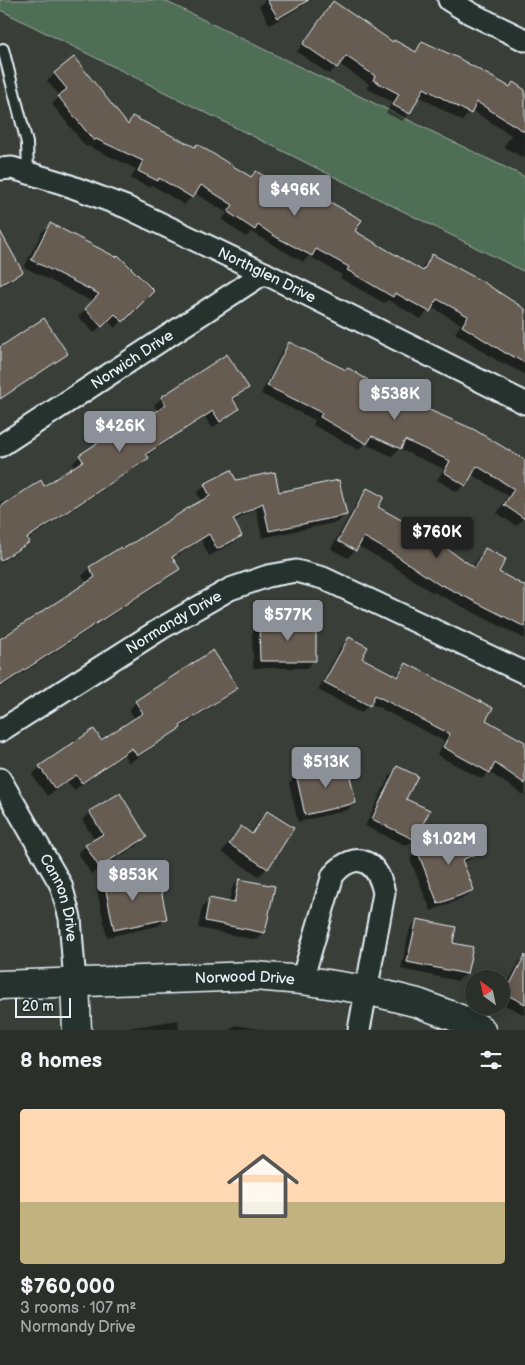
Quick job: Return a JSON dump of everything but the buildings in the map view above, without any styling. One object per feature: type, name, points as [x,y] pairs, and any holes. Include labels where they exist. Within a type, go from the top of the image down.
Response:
[{"type":"main road","name":"Norwood Drive","points":[[0,985],[254,976],[302,980],[366,990],[418,1002],[468,1022],[481,1030]]},
{"type":"main road","name":"Cannon Drive","points":[[75,982],[76,1030]]},
{"type":"street","points":[[449,0],[470,13],[525,40]]},
{"type":"street","name":"Northglen Drive","points":[[0,169],[12,168],[62,183],[126,207],[264,273],[525,403]]},
{"type":"street","name":"Norwich Drive","points":[[0,446],[264,273]]},
{"type":"street","name":"Normandy Drive","points":[[0,731],[162,628],[230,589],[268,576],[296,571],[323,578],[525,673]]},
{"type":"street","name":"Cannon Drive","points":[[0,779],[61,885],[70,918],[75,982]]},
{"type":"street","points":[[302,980],[333,875],[342,865],[356,860],[363,861],[374,869],[382,881],[384,893],[359,1030]]},
{"type":"lane","points":[[3,49],[27,143],[28,173]]},
{"type":"green space","points":[[0,0],[163,0],[525,177],[525,272],[0,10]]}]
